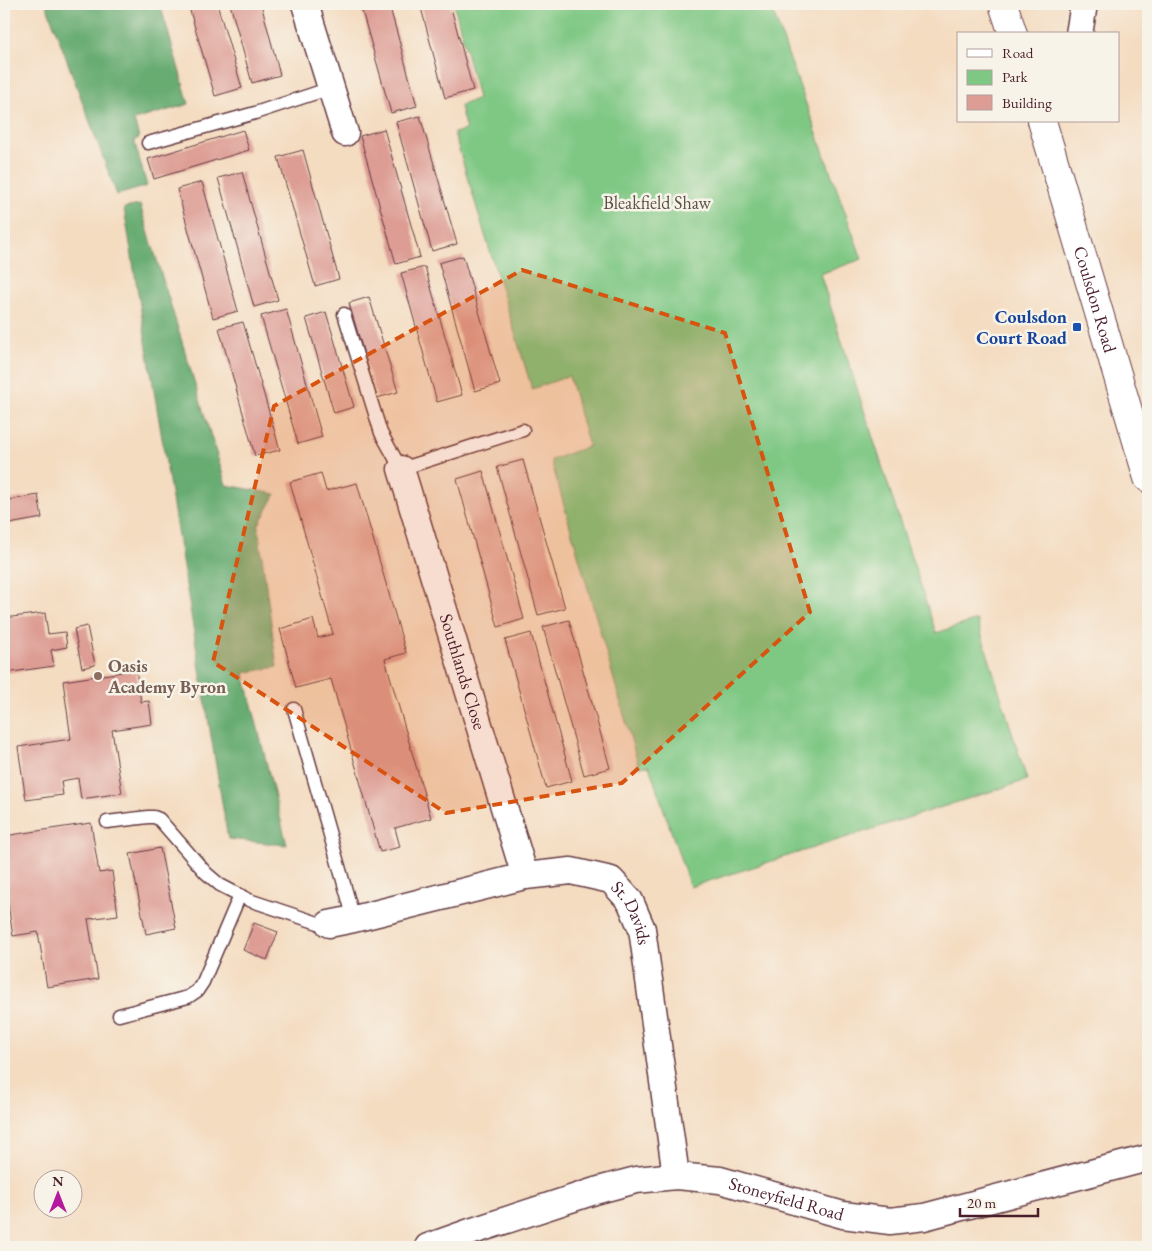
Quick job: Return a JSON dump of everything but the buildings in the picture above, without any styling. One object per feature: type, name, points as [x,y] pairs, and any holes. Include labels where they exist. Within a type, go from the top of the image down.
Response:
[{"type":"main road","points":[[1003,4],[1012,32]]},
{"type":"main road","name":"Coulsdon Road","points":[[1042,122],[1148,478]]},
{"type":"street","points":[[305,4],[345,133]]},
{"type":"street","points":[[1079,32],[1084,4]]},
{"type":"street","name":"Southlands Close","points":[[401,469],[525,876]]},
{"type":"street","name":"St. Davids","points":[[329,924],[525,876],[570,871],[610,880],[630,901],[642,929],[676,1176]]},
{"type":"street","name":"Stoneyfield Road","points":[[428,1247],[595,1191],[636,1180],[676,1176],[720,1180],[843,1215],[890,1222],[924,1217],[1148,1158]]},
{"type":"lane","points":[[148,143],[254,113],[331,88]]},
{"type":"lane","points":[[344,314],[381,433],[401,469],[523,430]]},
{"type":"lane","points":[[294,710],[354,919]]},
{"type":"lane","points":[[107,822],[148,817],[159,819],[206,874],[220,885],[249,900],[324,925],[329,924]]},
{"type":"lane","points":[[119,1015],[188,997],[197,991],[203,982],[240,895]]},
{"type":"highlighted area","points":[[522,270],[725,333],[810,612],[622,783],[446,813],[213,662],[274,406]]},
{"type":"green space","points":[[46,4],[160,4],[189,104],[134,120],[139,138],[134,140],[147,186],[117,195]]},
{"type":"green space","name":"Bleakfield Shaw","points":[[454,4],[770,4],[862,259],[820,274],[936,633],[977,620],[1027,780],[690,887],[649,766],[639,767],[551,460],[589,446],[569,376],[532,389],[454,133],[466,130],[460,106],[478,98]]},
{"type":"green space","points":[[140,205],[226,485],[276,494],[258,526],[277,667],[244,673],[287,845],[228,839],[124,208]]},
{"type":"place","name":"Coulsdon Court Road","points":[[1077,327]]},
{"type":"place","name":"Oasis Academy Byron","points":[[98,676]]}]
